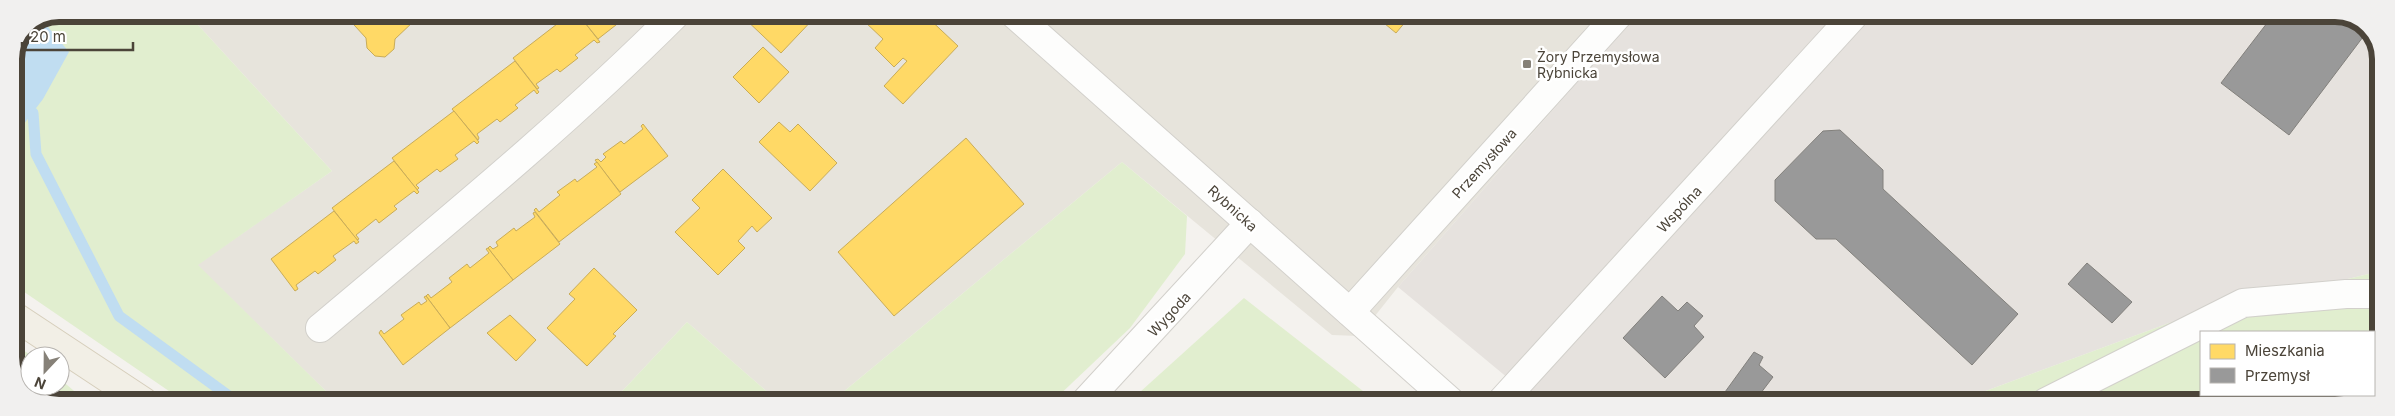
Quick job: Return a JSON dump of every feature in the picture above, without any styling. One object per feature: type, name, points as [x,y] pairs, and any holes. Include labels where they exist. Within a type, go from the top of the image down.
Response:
[{"type":"main road","points":[[23,322],[130,393]]},
{"type":"street","points":[[320,328],[530,150],[628,62],[667,23]]},
{"type":"street","name":"Rybnicka","points":[[1024,23],[1442,394]]},
{"type":"street","name":"Przemysłowa","points":[[1350,312],[1611,23]]},
{"type":"street","name":"Wspólna","points":[[1509,394],[1847,23]]},
{"type":"street","name":"Wygoda","points":[[1093,393],[1250,224]]},
{"type":"street","points":[[2062,394],[2243,304],[2346,294],[2372,294]]},
{"type":"shaded area","points":[[196,23],[1629,23],[1398,287],[1359,336],[1332,335],[1122,162],[841,393],[769,393],[687,322],[620,393],[328,393],[197,265],[332,171]]},
{"type":"shaded area","points":[[1629,23],[2340,23],[2352,26],[2362,33],[2369,43],[2371,50],[2372,273],[2180,319],[1978,394],[1527,394],[1398,287]]},
{"type":"green space","points":[[52,23],[196,23],[332,171],[198,265],[328,393],[172,393],[23,291],[23,52],[33,33],[45,25]]},
{"type":"green space","points":[[1122,162],[1187,216],[1185,254],[1130,328],[1061,393],[841,393]]},
{"type":"green space","points":[[2372,273],[2372,331],[2200,331],[2200,394],[1978,394],[2180,319]]},
{"type":"green space","points":[[1244,298],[1366,394],[1138,393]]},
{"type":"green space","points":[[687,322],[769,393],[620,393]]},
{"type":"green space","points":[[70,388],[76,393],[70,393]]},
{"type":"water","points":[[46,25],[69,52],[43,99],[23,125],[23,52],[33,33]]},
{"type":"building: Mieszkania","points":[[352,23],[412,23],[395,39],[394,49],[385,57],[375,56],[367,48],[366,38]]},
{"type":"building: Mieszkania","points":[[558,23],[585,23],[600,42],[597,43],[594,40],[575,55],[578,58],[560,72],[557,69],[536,84],[539,88],[537,89],[513,58]]},
{"type":"building: Mieszkania","points":[[585,23],[618,23],[598,39]]},
{"type":"building: Mieszkania","points":[[749,23],[809,23],[781,53]]},
{"type":"building: Mieszkania","points":[[866,23],[934,23],[958,46],[903,104],[884,86],[907,61],[903,58],[894,67],[875,48],[883,39]]},
{"type":"building: Mieszkania","points":[[1384,23],[1404,23],[1396,33]]},
{"type":"building: Mieszkania","points":[[763,47],[789,72],[759,103],[733,77]]},
{"type":"building: Mieszkania","points":[[515,61],[539,92],[537,94],[534,90],[515,105],[518,108],[500,122],[497,119],[477,134],[478,140],[452,109]]},
{"type":"building: Mieszkania","points":[[454,111],[479,142],[477,144],[474,141],[455,155],[458,159],[440,172],[437,169],[416,185],[419,188],[417,190],[392,158]]},
{"type":"building: Mieszkania","points":[[779,122],[790,132],[798,124],[837,163],[810,191],[759,142]]},
{"type":"building: Mieszkania","points":[[643,124],[668,156],[620,192],[595,160],[598,159],[601,162],[606,157],[603,154],[621,141],[624,144],[643,129],[641,126]]},
{"type":"building: Mieszkania","points":[[966,138],[1024,204],[894,316],[838,252]]},
{"type":"building: Mieszkania","points":[[394,161],[419,192],[417,194],[414,191],[394,206],[397,209],[379,223],[376,219],[356,235],[359,239],[357,240],[332,208]]},
{"type":"building: Mieszkania","points":[[597,162],[621,194],[559,242],[534,210],[536,208],[539,212],[560,195],[557,192],[575,179],[577,182],[597,167],[594,164]]},
{"type":"building: Mieszkania","points":[[723,169],[772,218],[757,232],[752,226],[738,241],[745,248],[718,275],[675,232],[700,208],[692,200]]},
{"type":"building: Mieszkania","points":[[334,211],[359,242],[356,244],[354,241],[333,256],[336,260],[318,274],[315,271],[296,285],[298,289],[295,291],[271,259]]},
{"type":"building: Mieszkania","points":[[535,212],[560,244],[513,280],[488,248],[490,246],[493,249],[498,246],[496,242],[514,228],[516,231],[535,217],[533,213]]},
{"type":"building: Mieszkania","points":[[488,248],[513,280],[450,328],[426,296],[428,294],[431,298],[452,282],[449,278],[467,264],[470,268],[489,253],[486,249]]},
{"type":"building: Mieszkania","points":[[594,268],[637,310],[613,334],[616,336],[587,366],[547,328],[575,299],[569,294]]},
{"type":"building: Mieszkania","points":[[426,296],[450,328],[403,365],[379,333],[381,330],[384,334],[404,319],[401,315],[419,302],[421,305],[427,301],[424,297]]},
{"type":"building: Mieszkania","points":[[510,315],[536,340],[516,361],[487,333]]},
{"type":"building: Przemysł","points":[[2267,23],[2340,23],[2352,26],[2364,36],[2289,135],[2221,83]]},
{"type":"building: Przemysł","points":[[1840,130],[1883,170],[1883,189],[2018,314],[1972,365],[1836,239],[1816,239],[1775,201],[1775,180],[1823,131]]},
{"type":"building: Przemysł","points":[[2087,263],[2132,302],[2112,323],[2068,284]]},
{"type":"building: Przemysł","points":[[1662,296],[1678,311],[1687,302],[1703,316],[1694,326],[1704,337],[1665,378],[1623,338]]},
{"type":"building: Przemysł","points":[[1754,352],[1763,357],[1759,365],[1773,377],[1760,394],[1727,394],[1725,392]]},
{"type":"waterway","points":[[33,113],[36,154],[119,316],[225,393]]},
{"type":"place","name":"Żory Przemysłowa Rybnicka","points":[[1527,64]]}]
